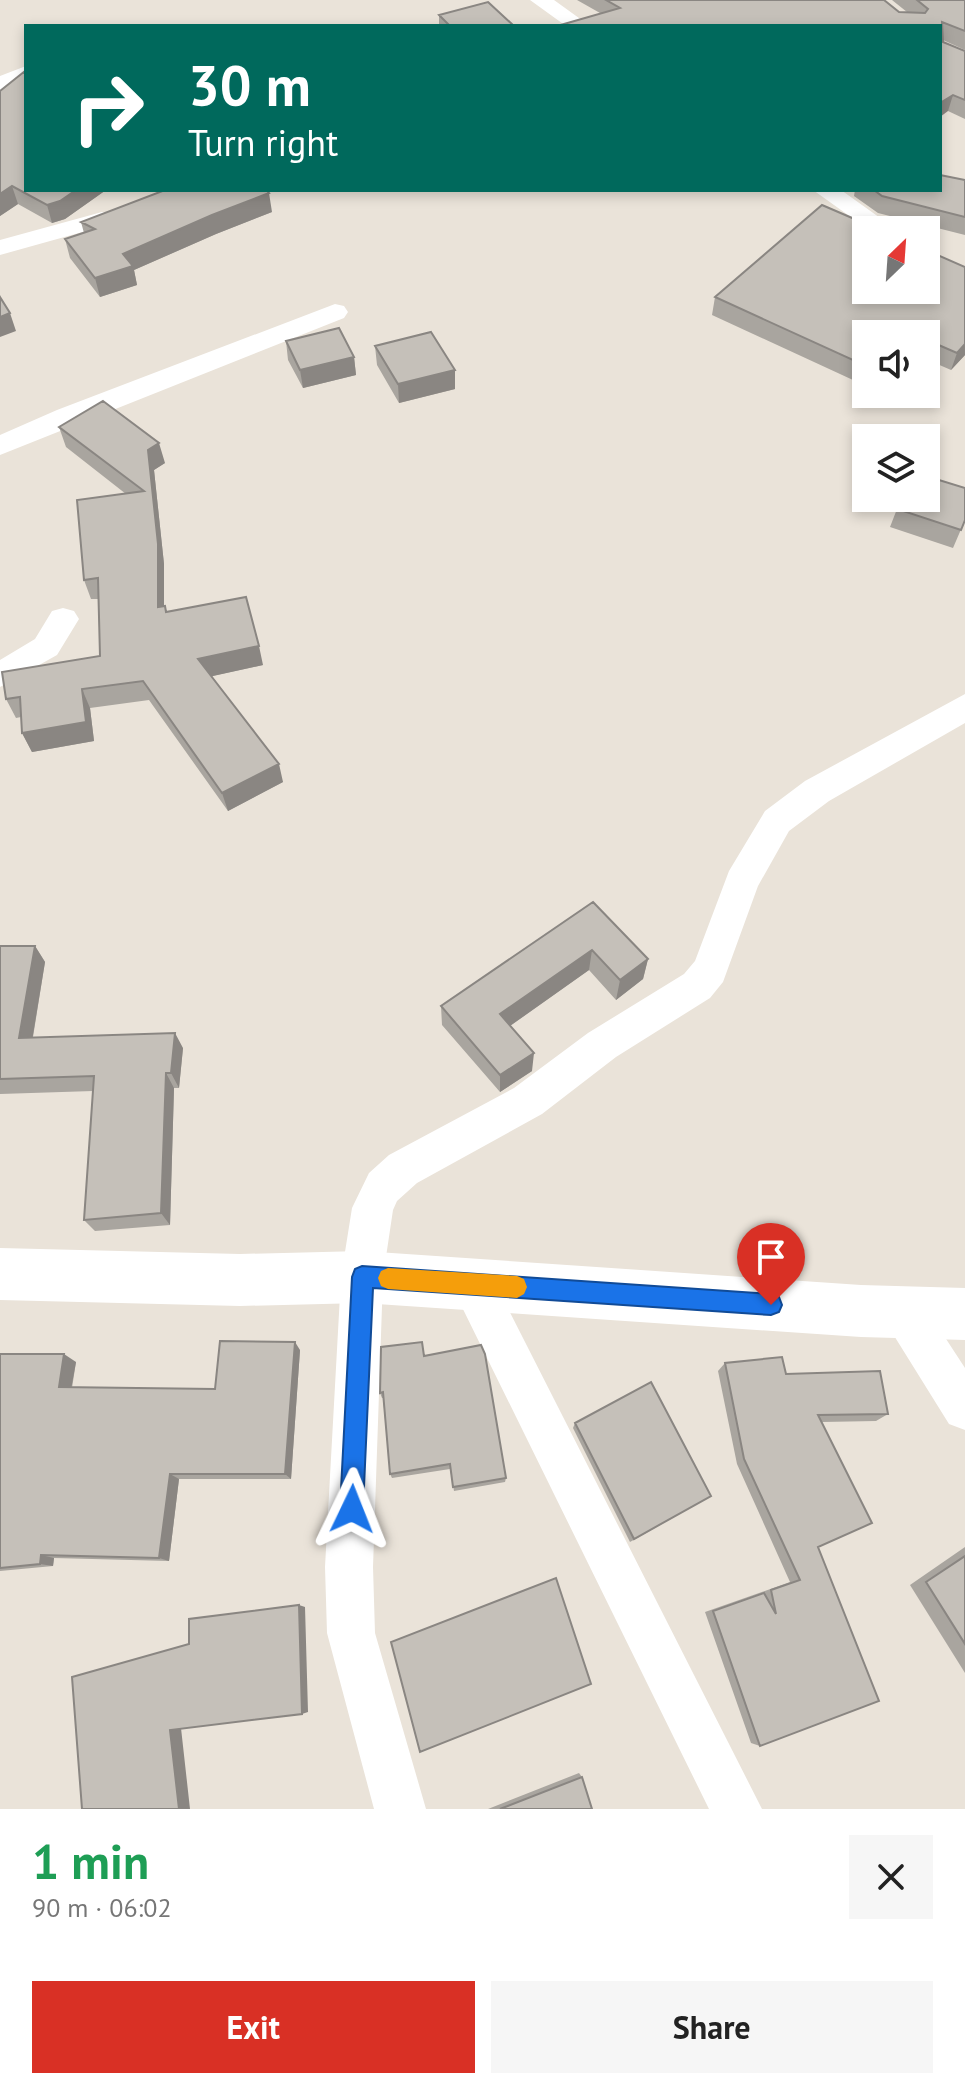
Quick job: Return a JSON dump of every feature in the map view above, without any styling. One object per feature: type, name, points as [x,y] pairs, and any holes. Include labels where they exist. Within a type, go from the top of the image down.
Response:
[{"type":"street","points":[[540,0],[577,24]]},
{"type":"street","points":[[0,84],[24,73]]},
{"type":"street","points":[[828,192],[864,216]]},
{"type":"street","points":[[0,248],[102,219]]},
{"type":"street","points":[[0,446],[67,416],[335,312]]},
{"type":"street","points":[[0,675],[46,647],[63,619]]},
{"type":"street","points":[[400,1809],[351,1633],[349,1567],[362,1277],[373,1208],[383,1187],[403,1169],[528,1101],[602,1045],[697,986],[710,970],[742,882],[777,821],[817,791],[965,707]]},
{"type":"street","points":[[0,1274],[240,1280],[362,1277],[861,1311],[965,1314]]},
{"type":"street","points":[[473,1284],[736,1809]]},
{"type":"street","points":[[903,1311],[965,1408]]},
{"type":"building","points":[[606,0],[884,0],[899,12],[925,13],[928,9],[917,0],[965,0],[965,31],[942,22],[943,42],[965,51],[965,100],[953,95],[942,102],[942,24],[564,24],[620,8]]},
{"type":"building","points":[[488,2],[512,24],[448,24],[439,15]]},
{"type":"building","points":[[24,72],[24,192],[73,192],[60,201],[47,205],[12,186],[0,194],[0,91]]},
{"type":"building","points":[[942,175],[965,180],[965,217],[877,192],[942,192]]},
{"type":"building","points":[[160,192],[269,193],[123,254],[133,266],[95,278],[65,239],[95,229],[81,222]]},
{"type":"building","points":[[822,205],[852,218],[852,304],[940,304],[940,256],[965,267],[965,344],[957,353],[940,346],[940,320],[852,320],[852,360],[715,297]]},
{"type":"building","points":[[0,297],[10,313],[0,317]]},
{"type":"building","points":[[339,328],[354,357],[300,370],[286,341]]},
{"type":"building","points":[[431,332],[455,370],[398,384],[375,346]]},
{"type":"building","points":[[103,401],[159,443],[148,450],[158,544],[158,607],[165,606],[166,612],[246,597],[259,646],[198,659],[279,764],[222,793],[143,681],[82,689],[86,722],[22,733],[20,697],[6,699],[2,672],[100,656],[98,578],[84,580],[77,500],[144,491],[59,427]]},
{"type":"building","points":[[940,480],[965,488],[965,520],[961,530],[906,512],[940,512]]},
{"type":"building","points":[[593,902],[648,959],[620,980],[592,950],[500,1014],[534,1053],[500,1075],[441,1006]]},
{"type":"building","points":[[0,946],[35,946],[19,1038],[175,1033],[171,1073],[166,1073],[161,1213],[84,1220],[94,1076],[0,1079]]},
{"type":"building","points":[[220,1341],[295,1342],[285,1474],[170,1474],[159,1558],[41,1555],[40,1564],[0,1568],[0,1354],[64,1354],[59,1387],[215,1389]]},
{"type":"building","points":[[422,1342],[424,1356],[481,1345],[506,1478],[453,1487],[450,1464],[390,1474],[383,1392],[380,1393],[381,1347]]},
{"type":"building","points":[[782,1357],[786,1374],[880,1371],[888,1414],[818,1415],[872,1523],[818,1547],[879,1701],[760,1746],[713,1611],[764,1593],[776,1614],[771,1590],[800,1580],[744,1459],[725,1363]]},
{"type":"building","points":[[651,1382],[711,1496],[634,1539],[575,1423]]},
{"type":"building","points":[[965,1556],[965,1644],[926,1582]]},
{"type":"building","points":[[556,1578],[591,1684],[420,1752],[391,1642]]},
{"type":"building","points":[[299,1605],[302,1714],[170,1730],[179,1809],[82,1809],[72,1677],[189,1644],[189,1619]]},
{"type":"building","points":[[582,1777],[592,1809],[500,1809]]},
{"type":"slow traffic","points":[[388,1278],[517,1287]]},
{"type":"route","points":[[352,1509],[362,1277],[771,1305]]}]
